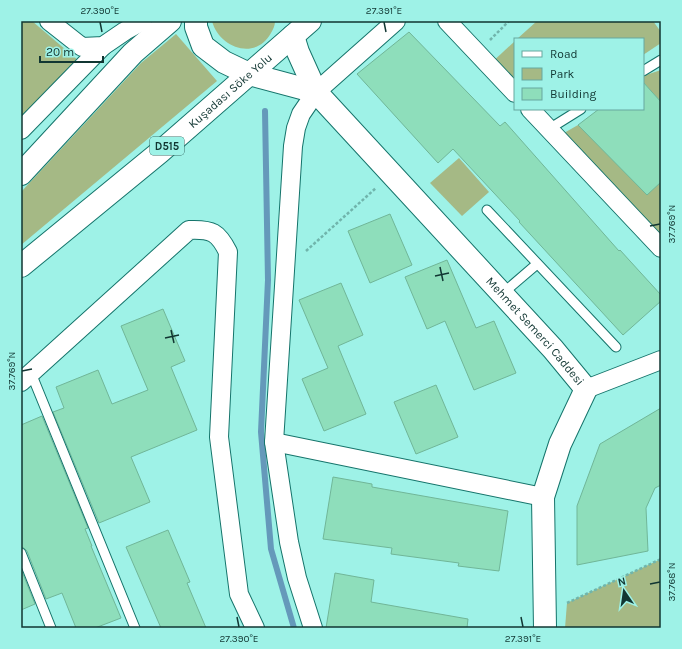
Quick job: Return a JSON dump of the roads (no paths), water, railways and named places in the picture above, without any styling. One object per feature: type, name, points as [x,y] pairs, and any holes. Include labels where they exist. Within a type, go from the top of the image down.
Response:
[{"type":"main road","points":[[21,174],[133,52],[170,21]]},
{"type":"main road","points":[[196,21],[196,27],[203,46],[224,62],[250,74],[316,92]]},
{"type":"main road","name":"Kuşadası Söke Yolu","points":[[21,266],[160,152],[250,74],[292,28],[310,21]]},
{"type":"main road","name":"Mehmet Semerci Caddesi","points":[[292,28],[298,52],[316,92],[553,350],[586,389],[560,444],[544,497],[545,628]]},
{"type":"street","points":[[49,21],[82,47],[103,46]]},
{"type":"street","points":[[21,130],[103,46],[125,30],[143,21]]},
{"type":"street","points":[[313,628],[297,578],[289,542],[274,442],[293,146],[296,128],[301,114],[316,92],[396,21]]},
{"type":"street","points":[[447,21],[514,92]]},
{"type":"street","points":[[531,110],[661,248]]},
{"type":"street","points":[[26,378],[189,230],[205,230],[221,239],[228,252],[219,437],[239,594],[246,628]]},
{"type":"street","points":[[586,389],[661,360]]},
{"type":"street","points":[[274,442],[544,497]]},
{"type":"street","points":[[239,594],[255,628]]},
{"type":"lane","points":[[644,70],[661,60]]},
{"type":"lane","points":[[549,129],[579,110]]},
{"type":"lane","points":[[487,210],[616,347]]},
{"type":"lane","points":[[502,294],[537,264]]},
{"type":"lane","points":[[26,378],[135,628]]},
{"type":"lane","points":[[21,553],[51,628]]},
{"type":"waterway","points":[[265,111],[268,280],[261,432],[271,549],[294,628]]}]
